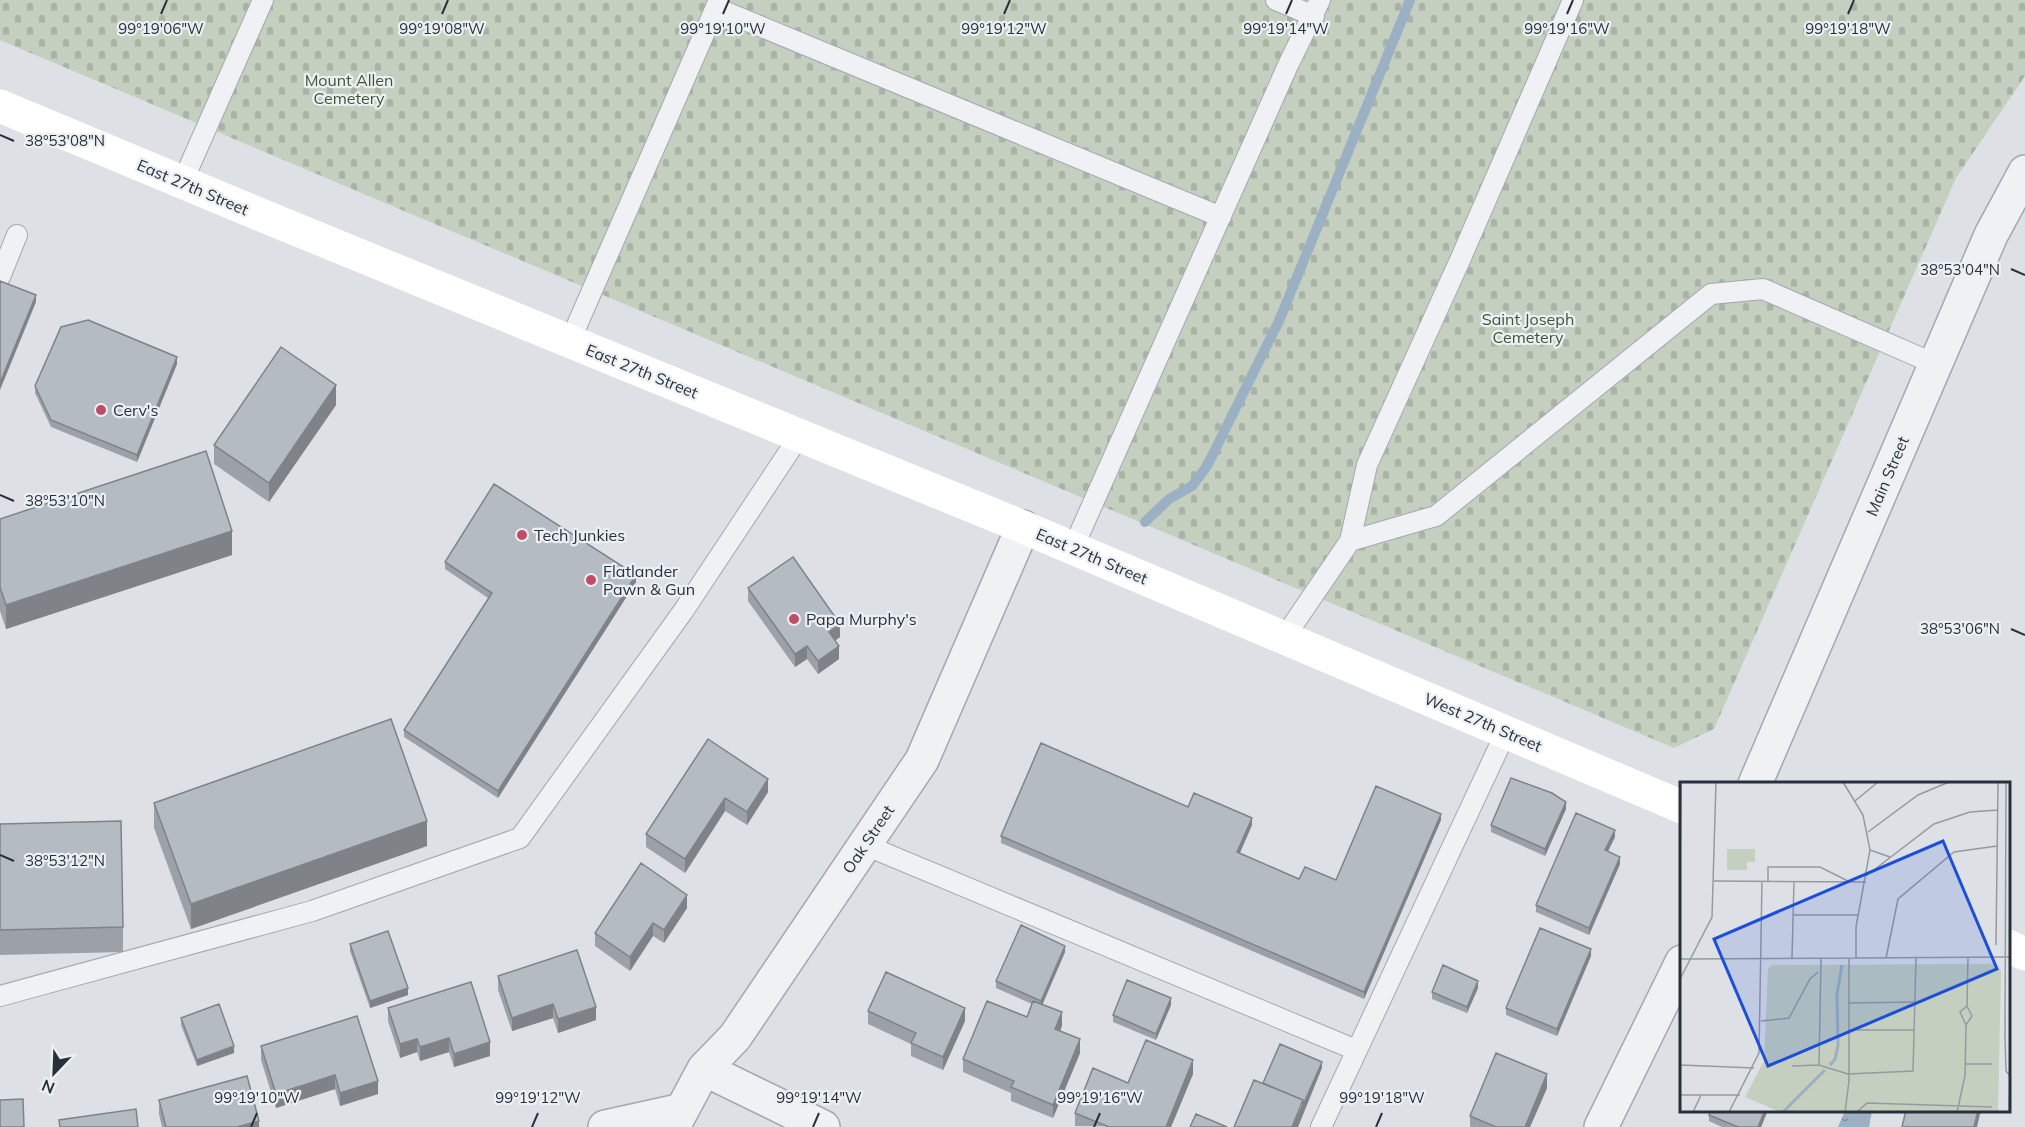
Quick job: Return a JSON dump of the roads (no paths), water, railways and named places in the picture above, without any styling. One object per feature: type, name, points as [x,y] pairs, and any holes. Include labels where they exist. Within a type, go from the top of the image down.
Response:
[{"type":"main road","name":"East 27th Street","points":[[0,106],[1023,527],[1284,638]]},
{"type":"main road","name":"West 27th Street","points":[[1284,638],[1680,806]]},
{"type":"main road","points":[[2010,947],[2025,954]]},
{"type":"street","name":"Main Street","points":[[1755,782],[1991,235],[2025,172]]},
{"type":"street","name":"Oak Street","points":[[678,1118],[704,1069],[735,1036],[922,760],[1023,527]]},
{"type":"street","points":[[1601,1127],[1680,966]]},
{"type":"street","points":[[704,1069],[823,1127]]},
{"type":"street","points":[[605,1127],[678,1118]]},
{"type":"lane","points":[[183,183],[263,0]]},
{"type":"lane","points":[[1073,548],[1289,63],[1317,8],[1276,0]]},
{"type":"lane","points":[[1284,638],[1350,541],[1367,465],[1460,260],[1573,0]]},
{"type":"lane","points":[[570,341],[718,4],[1221,218]]},
{"type":"lane","points":[[0,277],[17,235]]},
{"type":"lane","points":[[1350,541],[1436,516],[1711,294],[1763,289],[1935,364]]},
{"type":"lane","points":[[0,996],[312,911],[520,838],[684,610],[800,435]]},
{"type":"lane","points":[[1321,1127],[1506,732]]},
{"type":"lane","points":[[865,845],[1356,1050]]},
{"type":"water","points":[[1845,1112],[1872,1112],[1869,1127],[1838,1127]]},
{"type":"waterway","points":[[1145,522],[1169,499],[1192,486],[1207,466],[1279,321],[1410,0]]},
{"type":"place","name":"Cerv's","points":[[101,410]]},
{"type":"place","name":"Tech Junkies","points":[[522,535]]},
{"type":"place","name":"Flatlander Pawn & Gun","points":[[591,580]]},
{"type":"place","name":"Papa Murphy's","points":[[794,619]]},
{"type":"park label","name":"Mount Allen Cemetery","points":[[349,89]]},
{"type":"park label","name":"Saint Joseph Cemetery","points":[[1528,328]]}]
